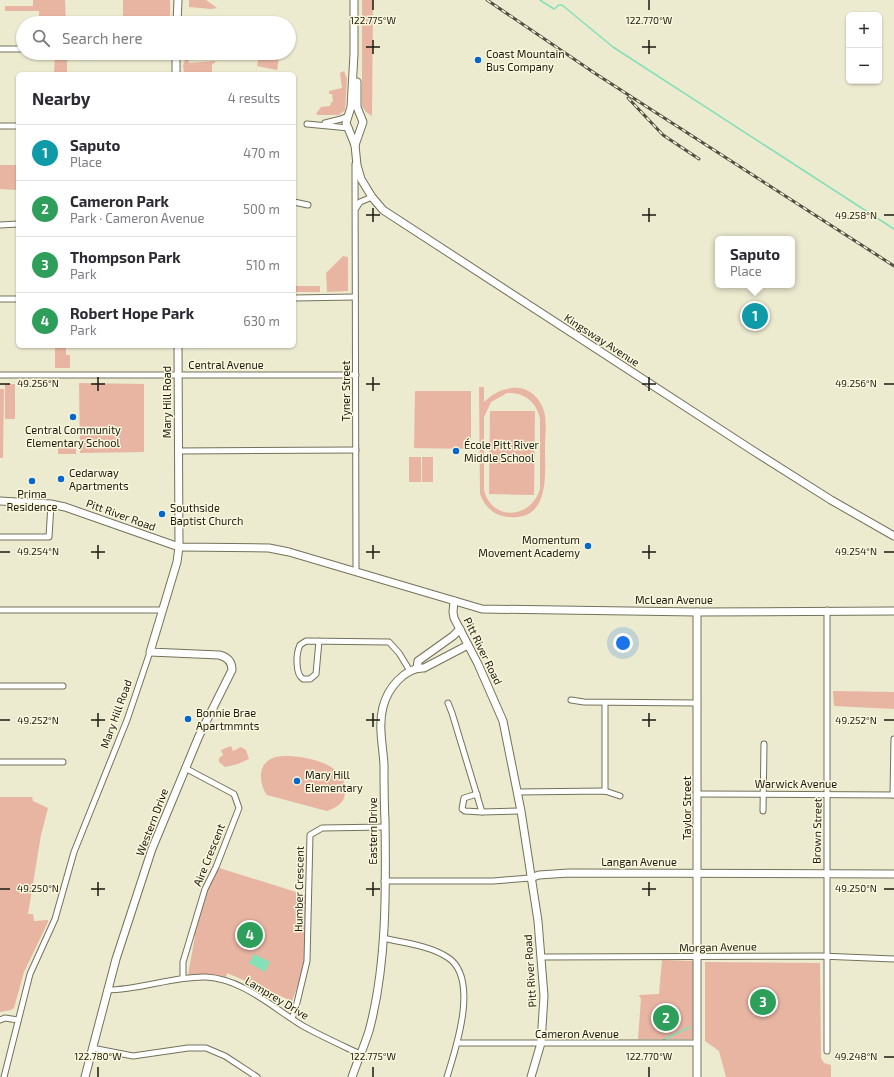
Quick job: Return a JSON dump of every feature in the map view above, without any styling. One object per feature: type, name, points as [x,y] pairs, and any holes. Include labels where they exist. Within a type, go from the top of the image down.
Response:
[{"type":"main road","points":[[177,16],[178,0]]},
{"type":"main road","name":"Kingsway Avenue","points":[[354,0],[354,54],[357,107],[363,122],[355,145]]},
{"type":"main road","name":"Kingsway Avenue","points":[[354,54],[346,123],[355,145],[360,175],[372,198],[392,216],[752,450],[831,500],[894,536]]},
{"type":"main road","points":[[176,60],[176,72]]},
{"type":"main road","points":[[348,115],[354,112],[360,114]]},
{"type":"main road","points":[[349,128],[355,130],[360,128]]},
{"type":"main road","name":"Mary Hill Road","points":[[150,652],[177,562],[179,547],[178,348]]},
{"type":"main road","name":"Pitt River Road","points":[[0,501],[51,504],[76,510],[179,547],[278,549],[356,571],[454,602],[453,614],[478,664],[503,721],[517,792],[541,957],[544,996],[542,1044],[531,1077]]},
{"type":"main road","name":"McLean Avenue","points":[[454,602],[494,610],[697,612],[827,610],[894,611]]},
{"type":"main road","name":"Taylor Street","points":[[697,612],[697,1077]]},
{"type":"main road","name":"Eastern Drive","points":[[352,1077],[368,1032],[374,1008],[382,938],[385,827],[381,734],[382,710],[390,690],[413,669],[418,661],[453,636],[460,629]]},
{"type":"main road","name":"Eastern Drive","points":[[413,669],[424,668],[468,645]]},
{"type":"main road","name":"Western Drive","points":[[85,1077],[107,990],[152,849],[203,728],[230,678],[232,664],[228,659],[219,655],[150,652]]},
{"type":"main road","name":"Langan Avenue","points":[[530,878],[539,875],[562,874],[894,874]]},
{"type":"street","points":[[0,49],[16,49]]},
{"type":"street","points":[[322,124],[341,119],[348,115]]},
{"type":"street","points":[[306,124],[322,124],[349,128]]},
{"type":"street","points":[[0,126],[16,126]]},
{"type":"street","name":"Tyner Street","points":[[355,145],[356,571]]},
{"type":"street","points":[[355,211],[360,202],[372,198]]},
{"type":"street","points":[[296,202],[308,205]]},
{"type":"street","points":[[0,225],[16,224]]},
{"type":"street","points":[[296,298],[355,297]]},
{"type":"street","points":[[0,299],[16,299]]},
{"type":"street","name":"Central Avenue","points":[[0,376],[356,375]]},
{"type":"street","points":[[178,451],[356,450]]},
{"type":"street","points":[[0,537],[49,537],[51,504]]},
{"type":"street","points":[[0,610],[162,610]]},
{"type":"street","name":"Brown Street","points":[[827,610],[827,1052]]},
{"type":"street","points":[[319,641],[316,674],[310,679],[303,680],[298,670],[298,648],[301,643],[306,641],[319,641],[389,642],[413,669]]},
{"type":"street","name":"Mary Hill Road","points":[[4,1077],[30,974],[55,919],[74,852],[127,720],[150,652]]},
{"type":"street","points":[[0,686],[63,686]]},
{"type":"street","points":[[571,700],[605,703],[697,703]]},
{"type":"street","points":[[448,703],[482,812]]},
{"type":"street","points":[[605,703],[605,791]]},
{"type":"street","points":[[894,739],[894,795]]},
{"type":"street","points":[[763,811],[764,744]]},
{"type":"street","points":[[0,762],[63,762]]},
{"type":"street","name":"Aire Crescent","points":[[183,978],[183,962],[205,889],[216,867],[239,808],[234,794],[185,768]]},
{"type":"street","points":[[517,792],[605,791],[620,796]]},
{"type":"street","name":"Warwick Avenue","points":[[698,794],[763,793],[894,795]]},
{"type":"street","points":[[476,794],[464,798],[462,809],[464,811],[520,811]]},
{"type":"street","name":"Humber Crescent","points":[[292,1018],[307,961],[310,835],[322,828],[385,827]]},
{"type":"street","name":"Langan Avenue","points":[[384,880],[493,880],[530,878]]},
{"type":"street","points":[[382,938],[440,953],[453,961],[462,977],[463,991],[457,1043],[447,1077]]},
{"type":"street","name":"Morgan Avenue","points":[[541,957],[827,957],[894,959]]},
{"type":"street","name":"Lamprey Drive","points":[[107,990],[120,990],[183,978],[208,977],[228,981],[261,998],[303,1026],[360,1054]]},
{"type":"street","points":[[0,1020],[5,1018],[18,1020]]},
{"type":"street","name":"Cameron Avenue","points":[[457,1043],[697,1044]]},
{"type":"street","points":[[92,1048],[133,1056],[188,1048],[206,1048],[225,1056],[257,1077]]},
{"type":"shaded area","points":[[33,0],[65,0],[66,16],[39,16],[39,11],[5,11],[5,6],[33,6]]},
{"type":"shaded area","points":[[123,0],[170,0],[170,16],[123,16]]},
{"type":"shaded area","points":[[189,0],[206,0],[217,8],[211,9],[189,7]]},
{"type":"shaded area","points":[[362,0],[373,0],[372,116],[366,112],[362,106]]},
{"type":"shaded area","points":[[55,60],[67,60],[67,72],[54,72]]},
{"type":"shaded area","points":[[185,60],[188,60],[189,63],[215,61],[215,63],[212,64],[212,72],[184,72],[183,66]]},
{"type":"shaded area","points":[[258,60],[279,60],[277,70],[257,66]]},
{"type":"shaded area","points":[[344,71],[347,79],[345,110],[339,115],[316,114],[321,107],[330,106],[331,102],[333,102],[332,94],[329,94],[329,91],[342,88],[340,73]]},
{"type":"shaded area","points":[[0,165],[16,165],[16,190],[0,189]]},
{"type":"shaded area","points":[[343,256],[348,257],[348,291],[327,292],[326,273]]},
{"type":"shaded area","points":[[296,285],[320,286],[320,292],[296,292]]},
{"type":"shaded area","points":[[55,348],[66,348],[66,355],[70,355],[70,368],[55,368]]},
{"type":"shaded area","points":[[79,383],[144,384],[144,452],[80,453]]},
{"type":"shaded area","points":[[5,384],[15,384],[15,419],[5,419]]},
{"type":"shaded area","points":[[479,387],[484,387],[484,402],[491,396],[506,389],[522,389],[530,392],[542,406],[546,421],[544,483],[538,504],[532,512],[522,516],[509,517],[499,515],[487,507],[480,494]],"holes":[[[507,393],[513,393],[529,399],[536,408],[540,419],[540,489],[535,499],[529,506],[512,513],[503,512],[495,508],[488,500],[484,490],[484,417],[491,402]]]},
{"type":"shaded area","points":[[0,389],[4,389],[3,458],[0,458]]},
{"type":"shaded area","points":[[415,391],[471,391],[471,449],[414,448]]},
{"type":"shaded area","points":[[490,411],[535,411],[534,495],[489,494]]},
{"type":"shaded area","points":[[58,444],[76,444],[76,454],[58,454]]},
{"type":"shaded area","points":[[409,457],[421,457],[421,482],[409,482]]},
{"type":"shaded area","points":[[422,457],[433,457],[433,482],[422,482]]},
{"type":"shaded area","points":[[833,691],[894,692],[894,709],[834,706]]},
{"type":"shaded area","points":[[231,746],[233,751],[241,747],[246,750],[249,759],[238,764],[225,767],[219,762],[219,758],[223,755],[221,750]]},
{"type":"shaded area","points":[[279,756],[307,758],[326,764],[334,769],[340,775],[344,783],[345,796],[342,802],[337,807],[327,811],[267,795],[261,780],[264,765],[273,758]]},
{"type":"shaded area","points":[[0,797],[32,797],[33,801],[48,808],[41,835],[28,914],[33,914],[34,921],[48,920],[48,922],[24,972],[14,1008],[0,1012]]},
{"type":"shaded area","points":[[216,867],[309,896],[307,961],[292,1001],[227,973],[226,977],[202,974],[188,975],[195,936],[191,934]]},
{"type":"shaded area","points":[[254,954],[270,962],[265,972],[249,963]]},
{"type":"shaded area","points":[[662,960],[693,961],[693,1039],[638,1039],[641,999],[639,995],[659,994]]},
{"type":"shaded area","points":[[705,962],[820,963],[821,1058],[824,1063],[831,1065],[831,1077],[726,1077],[719,1051],[705,1041]]},
{"type":"waterway","points":[[540,0],[554,9],[559,5],[562,5],[613,47],[894,229]]},
{"type":"waterway","points":[[661,1041],[690,1027]]},
{"type":"railway","points":[[487,0],[596,74],[894,266]]},
{"type":"railway","points":[[628,98],[663,135],[699,159]]},
{"type":"place","name":"Coast Mountain Bus Company","points":[[478,60]]},
{"type":"place","name":"Saputo","points":[[755,316]]},
{"type":"place","name":"Central Community Elementary School","points":[[73,417]]},
{"type":"place","name":"École Pitt River Middle School","points":[[456,451]]},
{"type":"place","name":"Cedarway Apartments","points":[[61,479]]},
{"type":"place","name":"Prima Residence","points":[[32,481]]},
{"type":"place","name":"Southside Baptist Church","points":[[162,514]]},
{"type":"place","name":"Momentum Movement Academy","points":[[588,546]]},
{"type":"place","name":"Bonnie Brae Apartmmnts","points":[[188,719]]},
{"type":"place","name":"Mary Hill Elementary","points":[[297,781]]},
{"type":"place","name":"Robert Hope Park","points":[[250,935]]},
{"type":"place","name":"Thompson Park","points":[[763,1002]]},
{"type":"place","name":"Cameron Park","points":[[666,1018]]}]
